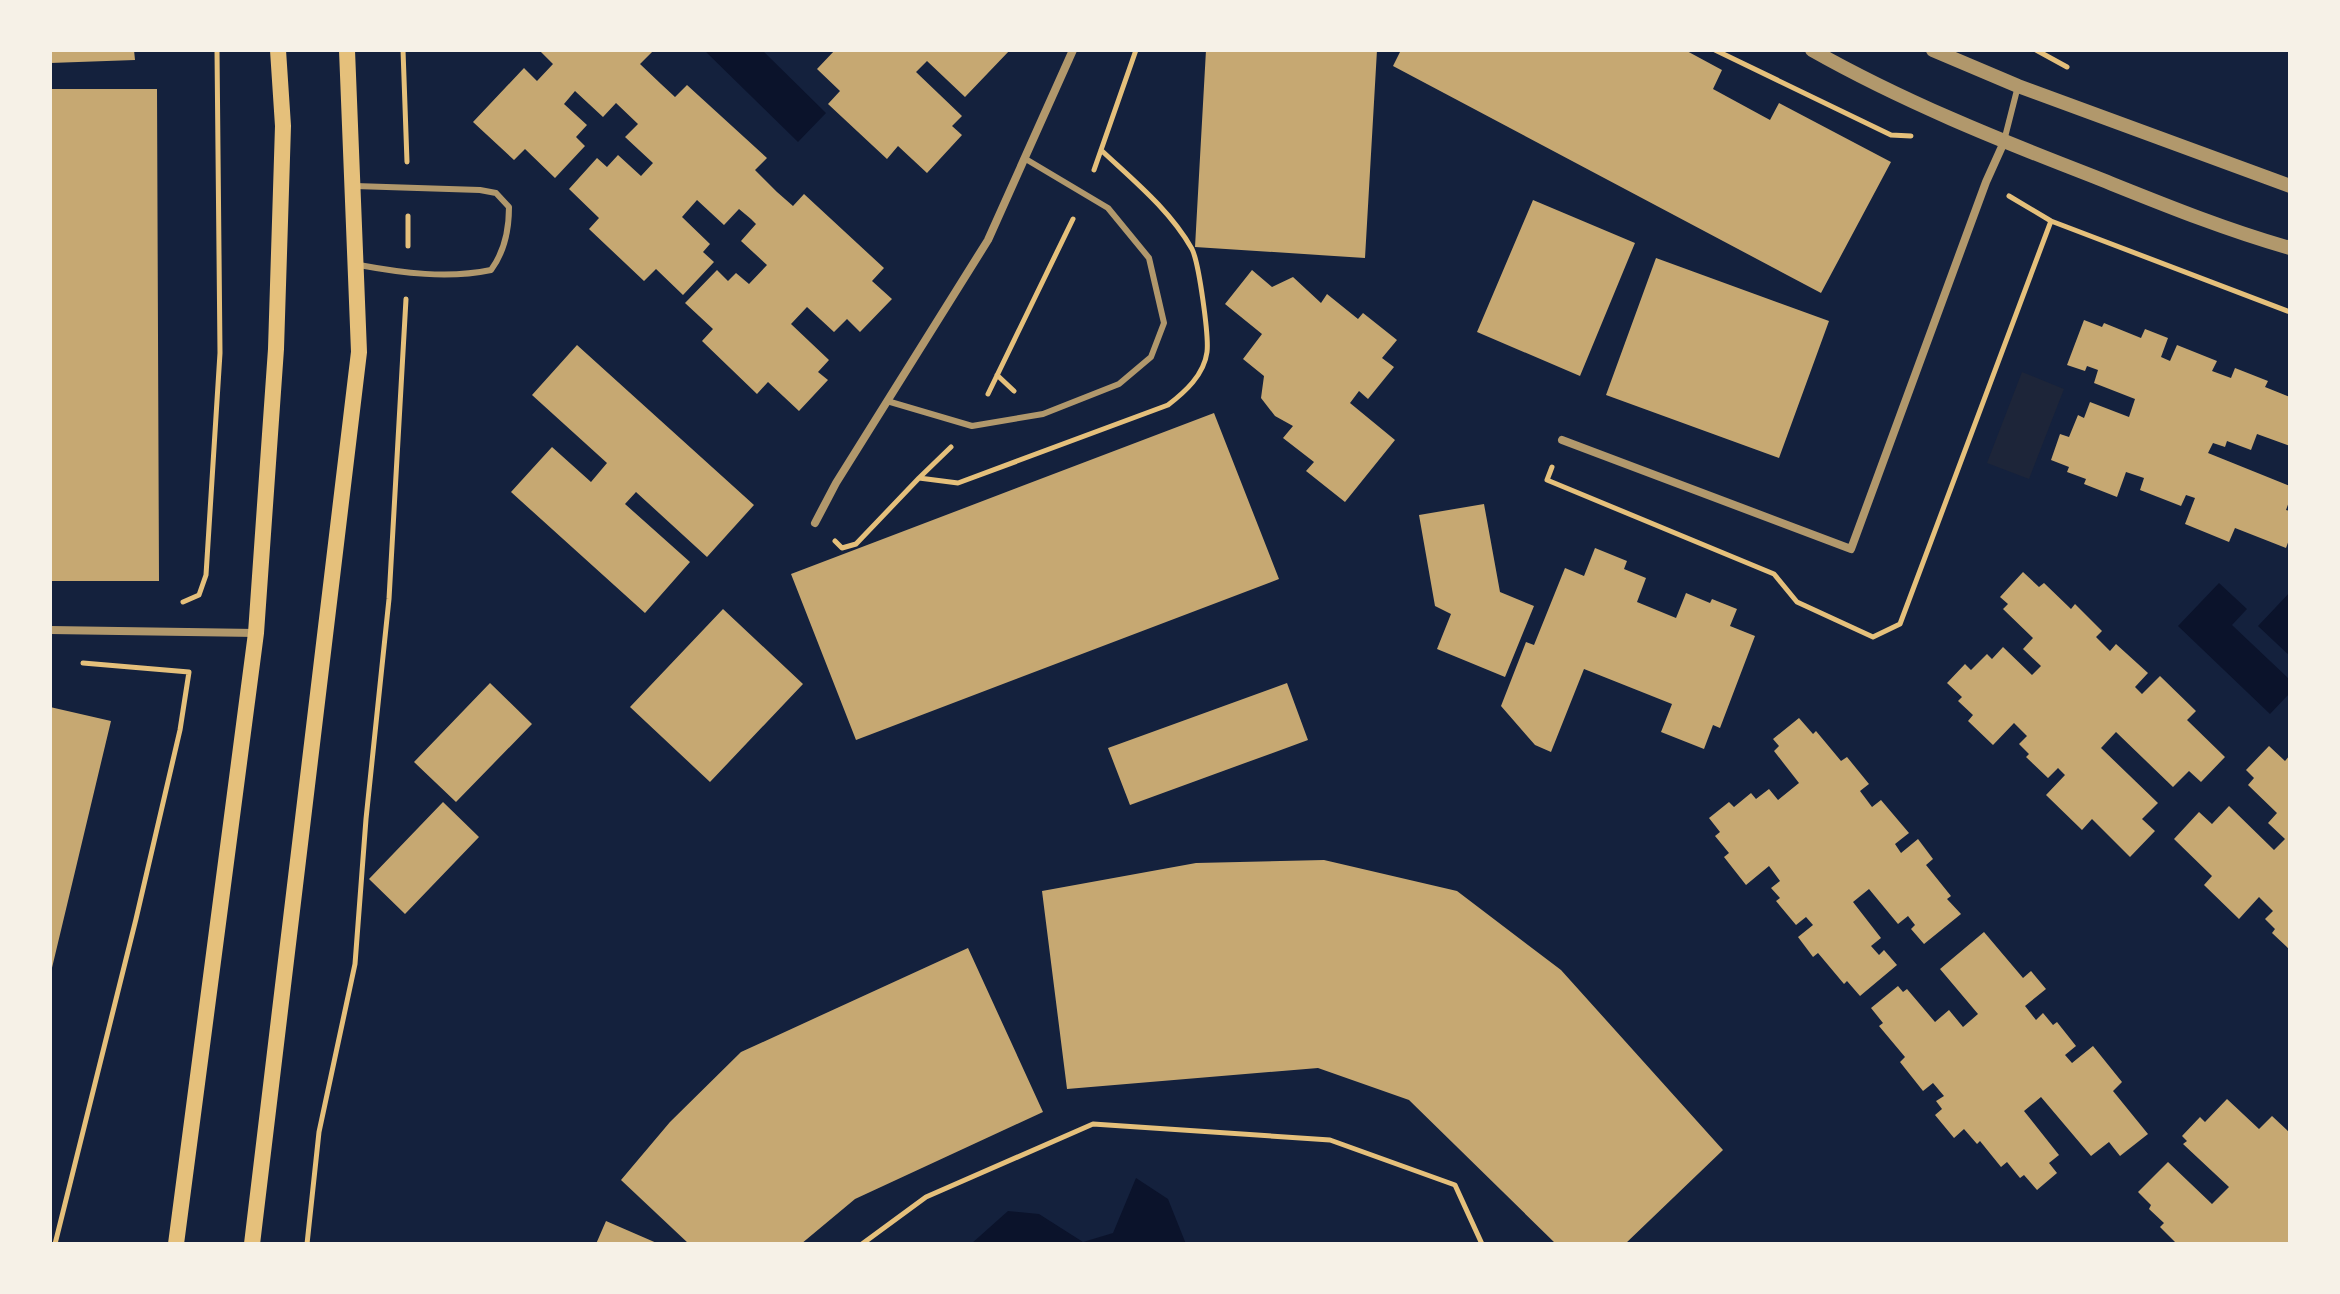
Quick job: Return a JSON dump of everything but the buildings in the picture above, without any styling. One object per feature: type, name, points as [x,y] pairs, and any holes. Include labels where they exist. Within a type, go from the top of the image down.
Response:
[{"type":"main road","points":[[176,1244],[256,633],[276,349],[283,126],[278,50]]},
{"type":"main road","points":[[252,1244],[359,352],[347,50]]},
{"type":"street","points":[[815,523],[988,240],[1073,50]]},
{"type":"street","points":[[1812,50],[1846,69],[2004,142],[2235,232],[2290,248]]},
{"type":"street","points":[[1933,50],[2018,86],[2249,174],[2290,186]]},
{"type":"street","points":[[1562,440],[1851,549],[1986,182],[2004,142]]},
{"type":"street","points":[[50,630],[256,633]]},
{"type":"lane","points":[[2004,142],[2018,86]]},
{"type":"lane","points":[[887,401],[972,426],[1043,414],[1119,384],[1151,357],[1164,323],[1149,258],[1108,208],[1024,158]]},
{"type":"lane","points":[[351,185],[496,193],[509,207],[509,226],[500,258],[491,270],[473,274],[408,274],[355,264]]},
{"type":"path","points":[[183,602],[199,595],[206,575],[211,506],[220,353],[217,50]]},
{"type":"path","points":[[307,1244],[319,1132],[355,964],[366,819],[389,599],[408,274],[403,50]]},
{"type":"path","points":[[1086,195],[1136,50]]},
{"type":"path","points":[[919,478],[972,426],[1076,214],[1086,225]]},
{"type":"path","points":[[997,375],[1017,393]]},
{"type":"path","points":[[55,1244],[136,919],[180,730],[189,672],[73,662]]},
{"type":"path","points":[[862,1244],[926,1197],[1093,1124],[1330,1140],[1455,1185],[1482,1244]]},
{"type":"shaded area","points":[[704,50],[762,50],[826,113],[798,142]]},
{"type":"shaded area","points":[[2022,372],[2064,389],[2029,479],[1987,463]]},
{"type":"shaded area","points":[[2219,583],[2247,609],[2232,625],[2290,680],[2290,693],[2270,714],[2178,626]]},
{"type":"shaded area","points":[[2290,592],[2290,656],[2258,626]]},
{"type":"shaded area","points":[[1136,1178],[1168,1199],[1186,1244],[971,1244],[1008,1211],[1039,1214],[1083,1242],[1113,1233]]}]
